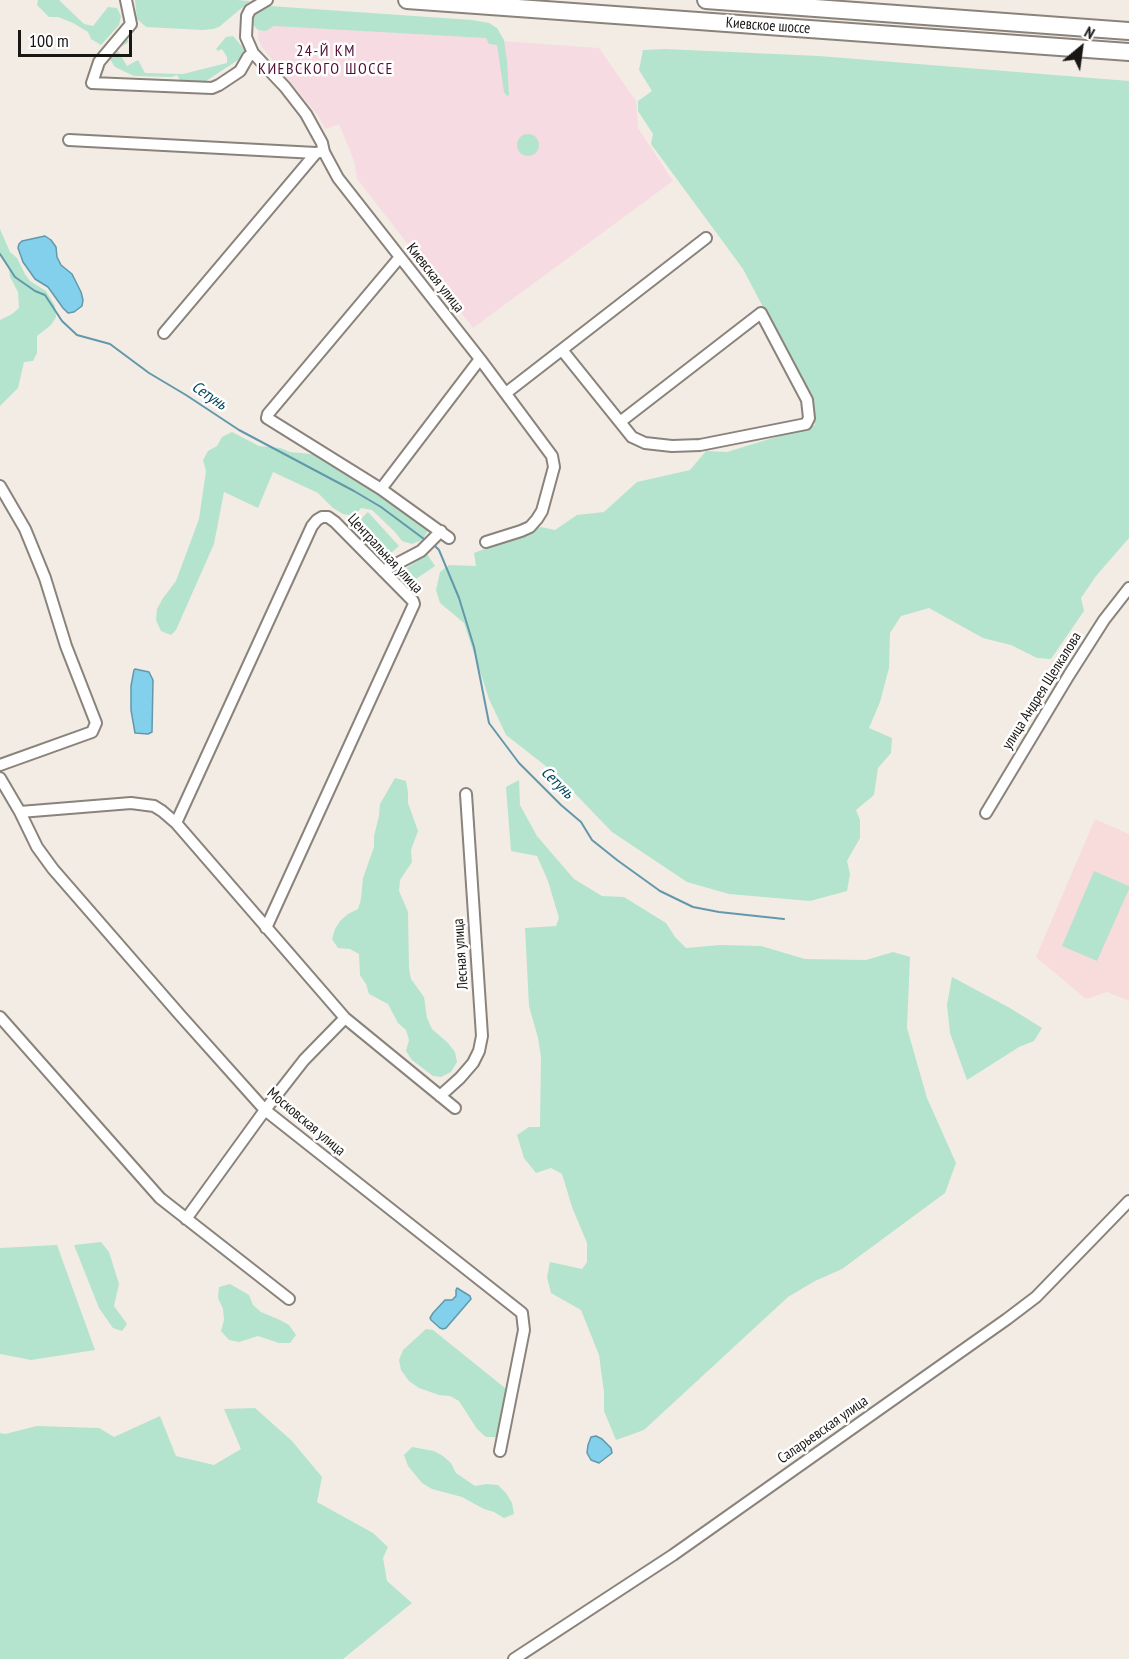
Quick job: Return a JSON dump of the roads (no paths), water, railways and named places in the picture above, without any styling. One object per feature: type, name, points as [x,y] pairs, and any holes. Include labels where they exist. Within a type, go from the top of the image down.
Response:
[{"type":"highway","name":"Киевское шоссе","points":[[407,0],[1129,52]]},
{"type":"highway","name":"Киевское шоссе","points":[[706,0],[1129,31]]},
{"type":"street","points":[[126,0],[131,24],[99,62],[92,83],[212,88],[240,71],[253,53]]},
{"type":"street","name":"Киевская улица","points":[[267,0],[250,10],[246,21],[246,37],[253,53],[285,87],[306,114],[322,143],[320,153],[480,359],[552,456],[554,467],[542,511],[537,519],[522,531],[486,542]]},
{"type":"street","points":[[69,140],[320,153]]},
{"type":"street","points":[[164,333],[320,153]]},
{"type":"street","points":[[506,393],[706,238]]},
{"type":"street","points":[[383,571],[421,552],[445,534],[381,489],[269,420],[267,414],[399,257]]},
{"type":"street","points":[[562,350],[632,437],[645,443],[672,446],[700,445],[806,424],[809,418],[807,400],[761,313],[620,422]]},
{"type":"street","points":[[381,489],[480,359]]},
{"type":"street","points":[[0,486],[25,529],[45,578],[58,624],[96,723],[92,732],[0,765]]},
{"type":"street","name":"Центральная улица","points":[[176,824],[312,526],[322,517],[328,518],[335,522],[413,601],[414,607],[266,928]]},
{"type":"street","name":"улица Андрея Щелкалова","points":[[986,813],[1068,675],[1104,620],[1124,603],[1129,588]]},
{"type":"street","name":"Московская улица","points":[[0,778],[37,847],[59,876],[265,1110],[522,1313],[524,1330],[500,1451]]},
{"type":"street","name":"Лесная улица","points":[[440,1096],[473,1063],[479,1051],[482,1036],[466,794]]},
{"type":"street","points":[[20,812],[131,804],[154,806],[162,811],[176,824],[345,1018],[455,1107]]},
{"type":"street","points":[[0,1017],[160,1198],[289,1299]]},
{"type":"street","points":[[186,1219],[304,1060],[345,1018]]},
{"type":"street","name":"Саларьевская улица","points":[[514,1659],[673,1555],[1036,1298],[1129,1201]]},
{"type":"water","points":[[45,236],[56,247],[61,265],[72,274],[81,292],[82,306],[74,312],[68,313],[48,287],[35,279],[23,262],[18,248],[19,244],[22,241]]},
{"type":"water","points":[[135,669],[149,672],[153,680],[152,732],[148,734],[135,733],[131,710],[131,686]]},
{"type":"water","points":[[457,1288],[471,1299],[446,1328],[440,1328],[430,1318],[445,1300],[452,1300],[456,1296]]},
{"type":"water","points":[[596,1436],[611,1448],[612,1453],[599,1463],[591,1460],[587,1453],[591,1437]]},
{"type":"waterway","name":"Сетунь","points":[[0,254],[15,277],[45,295],[62,321],[77,335],[110,344],[149,373],[239,430],[354,491],[381,507],[424,539]]},
{"type":"waterway","name":"Сетунь","points":[[434,545],[439,550],[459,598],[474,647],[489,723],[519,763],[581,822],[592,840],[660,891],[693,907],[784,919]]},
{"type":"district","name":"24-Й КМ КИЕВСКОГО ШОССЕ","points":[[326,60]]}]
